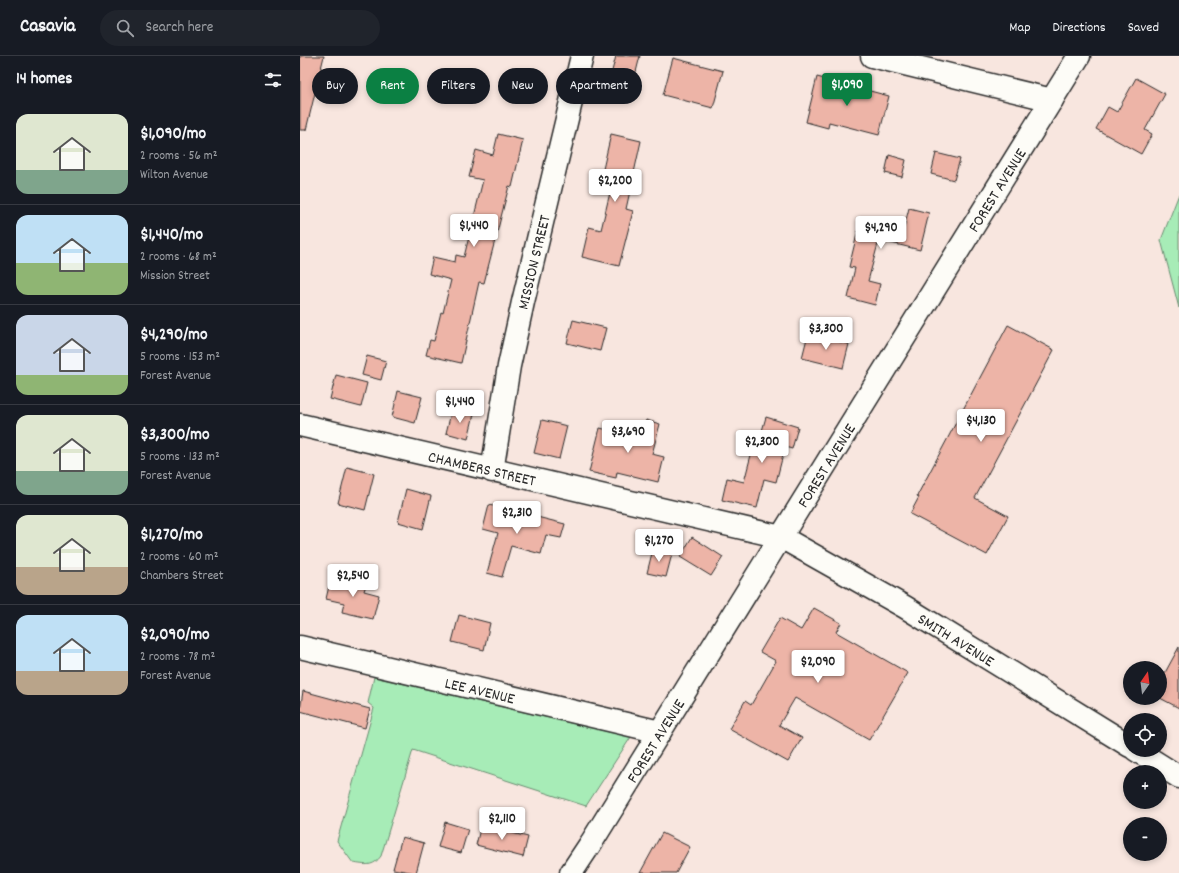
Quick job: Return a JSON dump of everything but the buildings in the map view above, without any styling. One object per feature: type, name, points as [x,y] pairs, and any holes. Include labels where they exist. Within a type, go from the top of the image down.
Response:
[{"type":"street","name":"MISSION STREET","points":[[492,471],[509,366],[522,302],[582,56]]},
{"type":"street","points":[[872,56],[1052,100]]},
{"type":"street","name":"FOREST AVENUE","points":[[570,873],[591,843],[1079,56]]},
{"type":"street","name":"CHAMBERS STREET","points":[[300,425],[492,471],[781,537]]},
{"type":"street","name":"SMITH AVENUE","points":[[781,537],[906,607],[1123,742]]},
{"type":"street","name":"LEE AVENUE","points":[[300,647],[660,732]]},
{"type":"street","points":[[1147,757],[1179,777]]},
{"type":"green space","points":[[1179,194],[1179,308],[1161,240]]},
{"type":"green space","points":[[374,677],[631,737],[586,806],[413,750],[381,856],[372,864],[353,863],[337,841],[374,708],[368,703]]}]
